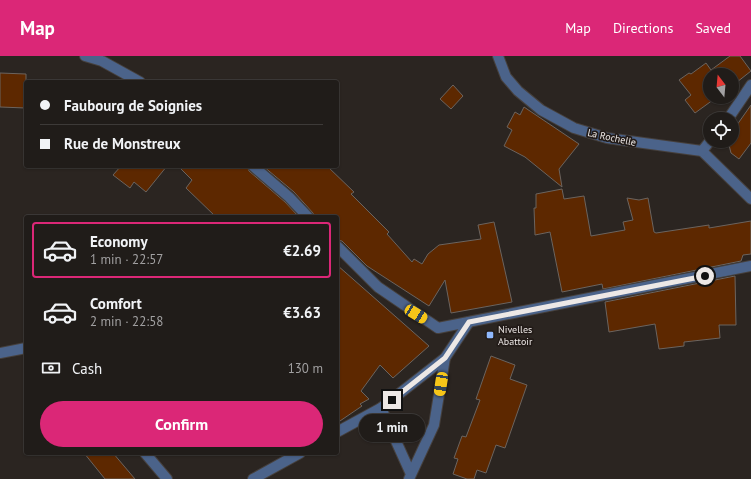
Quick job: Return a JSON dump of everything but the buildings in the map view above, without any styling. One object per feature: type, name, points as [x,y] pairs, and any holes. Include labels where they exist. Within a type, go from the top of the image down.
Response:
[{"type":"street","points":[[85,56],[102,60],[137,80]]},
{"type":"street","name":"La Rochelle","points":[[501,58],[506,77],[518,91],[541,110],[574,128],[607,138],[702,151]]},
{"type":"street","points":[[733,112],[751,85]]},
{"type":"street","points":[[704,148],[702,151],[751,199]]},
{"type":"street","points":[[254,168],[306,215]]},
{"type":"street","points":[[339,248],[378,287],[438,328],[751,266]]},
{"type":"street","points":[[339,431],[381,408],[445,358],[469,322]]},
{"type":"street","points":[[0,353],[24,348]]},
{"type":"street","points":[[410,476],[434,425],[445,358]]},
{"type":"street","points":[[381,408],[410,476]]},
{"type":"street","points":[[147,455],[166,479]]},
{"type":"street","points":[[253,479],[296,455]]},
{"type":"place","name":"Nivelles Abattoir","points":[[490,335]]},
{"type":"route","points":[[392,400],[445,358],[469,322],[705,276]]}]
